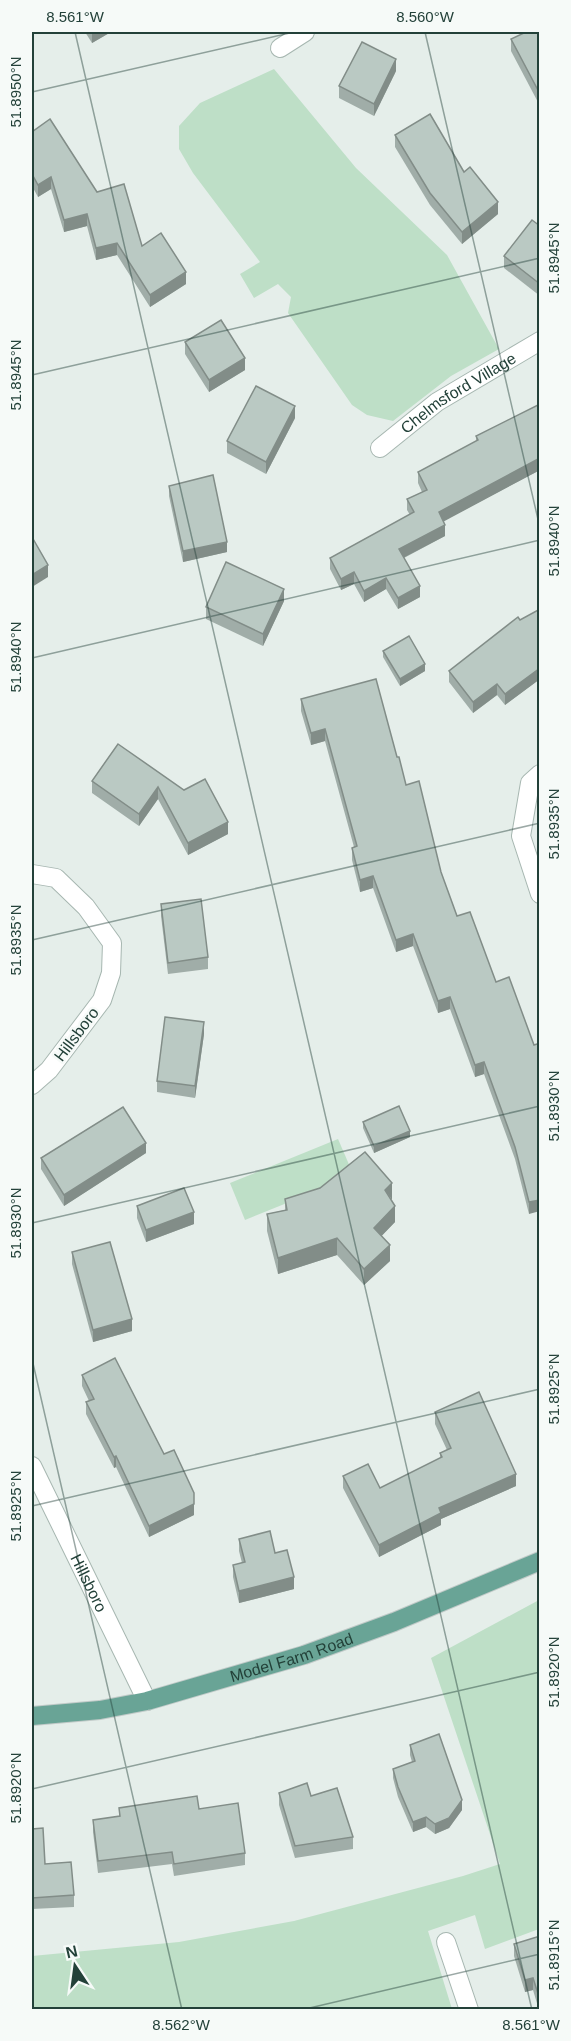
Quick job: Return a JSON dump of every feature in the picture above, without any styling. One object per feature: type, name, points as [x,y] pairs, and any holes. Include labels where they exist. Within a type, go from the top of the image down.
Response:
[{"type":"main road","name":"Model Farm Road","points":[[32,1716],[100,1710],[147,1701],[304,1654],[394,1623],[540,1561]]},
{"type":"street","points":[[280,48],[305,32]]},
{"type":"street","name":"Chelmsford Village","points":[[380,448],[437,402],[540,341]]},
{"type":"street","points":[[540,774],[530,783],[521,837],[540,894]]},
{"type":"street","name":"Hillsboro","points":[[32,874],[56,878],[86,907],[112,943],[111,973],[102,1000],[49,1070],[32,1085]]},
{"type":"street","name":"Hillsboro","points":[[32,1466],[147,1701]]},
{"type":"street","points":[[446,1942],[468,2010]]},
{"type":"green space","points":[[274,69],[356,168],[447,255],[499,349],[451,376],[393,421],[367,415],[352,405],[288,313],[291,297],[278,284],[254,298],[240,274],[260,262],[193,173],[179,149],[179,126],[200,103]]},
{"type":"green space","points":[[338,1139],[354,1176],[245,1220],[230,1183]]},
{"type":"green space","points":[[539,1600],[539,1929],[485,1949],[475,1915],[428,1931],[452,2009],[32,2009],[32,1956],[179,1942],[294,1921],[500,1864],[431,1658]]},
{"type":"building","points":[[526,32],[540,32],[540,94],[511,39]]},
{"type":"building","points":[[362,42],[396,59],[374,104],[339,86]]},
{"type":"building","points":[[430,114],[464,172],[470,167],[498,202],[462,232],[430,193],[395,135]]},
{"type":"building","points":[[50,119],[97,192],[124,184],[142,246],[161,233],[186,272],[150,295],[117,243],[96,248],[87,214],[64,220],[51,177],[38,185],[32,174],[32,132]]},
{"type":"building","points":[[532,220],[540,226],[540,284],[504,256]]},
{"type":"building","points":[[221,320],[245,358],[209,380],[185,342]]},
{"type":"building","points":[[256,386],[295,406],[266,462],[227,441]]},
{"type":"building","points":[[540,404],[540,458],[439,512],[445,525],[399,549],[420,586],[398,598],[386,578],[364,591],[354,572],[341,579],[330,558],[414,512],[407,499],[427,490],[418,472],[478,440],[476,436]]},
{"type":"building","points":[[213,475],[227,542],[183,551],[169,486]]},
{"type":"building","points":[[32,537],[48,565],[32,575]]},
{"type":"building","points":[[226,562],[284,589],[263,634],[206,607]]},
{"type":"building","points":[[540,609],[540,668],[505,694],[497,684],[473,702],[449,671],[518,617],[520,620]]},
{"type":"building","points":[[409,636],[425,664],[400,679],[383,651]]},
{"type":"building","points":[[376,679],[406,785],[419,781],[441,872],[457,916],[470,912],[496,982],[509,977],[534,1045],[540,1043],[540,1200],[529,1202],[515,1147],[484,1062],[475,1065],[450,997],[438,1001],[413,934],[396,940],[373,876],[360,880],[352,848],[357,846],[325,729],[311,733],[301,699]]},
{"type":"building","points":[[118,744],[184,790],[205,779],[228,822],[188,843],[158,787],[139,814],[92,781]]},
{"type":"building","points":[[201,899],[208,957],[168,963],[161,904]]},
{"type":"building","points":[[165,1017],[204,1022],[195,1086],[157,1081]]},
{"type":"building","points":[[399,1106],[410,1131],[374,1146],[363,1122]]},
{"type":"building","points":[[123,1107],[146,1143],[64,1195],[41,1158]]},
{"type":"building","points":[[365,1152],[392,1183],[385,1190],[395,1206],[374,1228],[390,1245],[364,1269],[337,1238],[278,1258],[267,1214],[287,1210],[285,1199],[320,1188]]},
{"type":"building","points":[[184,1188],[194,1212],[146,1230],[137,1206]]},
{"type":"building","points":[[110,1242],[132,1319],[93,1330],[72,1252]]},
{"type":"building","points":[[115,1358],[164,1454],[174,1450],[194,1493],[194,1504],[149,1526],[116,1456],[114,1457],[86,1402],[94,1399],[82,1375]]},
{"type":"building","points":[[479,1392],[516,1474],[439,1508],[441,1513],[379,1545],[343,1476],[368,1464],[380,1488],[442,1457],[440,1453],[451,1448],[435,1412]]},
{"type":"building","points":[[270,1531],[275,1553],[287,1550],[294,1577],[239,1591],[233,1565],[245,1562],[239,1539]]},
{"type":"building","points":[[439,1734],[462,1800],[449,1818],[435,1824],[426,1817],[413,1822],[393,1769],[415,1761],[410,1745]]},
{"type":"building","points":[[307,1783],[311,1796],[337,1788],[353,1837],[295,1846],[279,1793]]},
{"type":"building","points":[[197,1796],[199,1809],[238,1803],[245,1853],[174,1864],[172,1852],[98,1861],[93,1820],[120,1816],[119,1808]]},
{"type":"building","points":[[43,1828],[45,1864],[71,1862],[74,1895],[32,1898],[32,1829]]},
{"type":"building","points":[[540,1936],[540,2000],[533,1978],[525,1980],[514,1944]]}]
